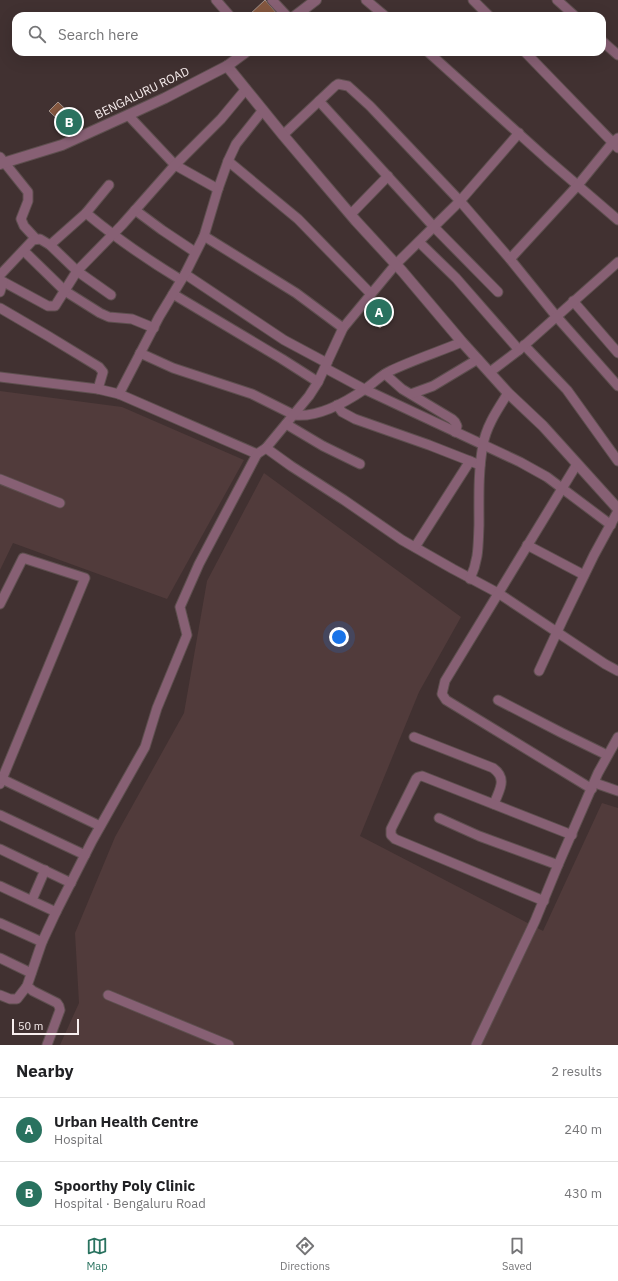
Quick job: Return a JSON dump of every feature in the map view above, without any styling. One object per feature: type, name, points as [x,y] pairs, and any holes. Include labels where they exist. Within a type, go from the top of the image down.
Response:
[{"type":"street","points":[[216,0],[226,12]]},
{"type":"street","points":[[272,0],[283,12]]},
{"type":"street","points":[[300,12],[316,0]]},
{"type":"street","points":[[366,0],[380,12]]},
{"type":"street","points":[[473,0],[485,12]]},
{"type":"street","points":[[557,0],[570,12]]},
{"type":"street","points":[[606,44],[618,55]]},
{"type":"street","name":"BENGALURU ROAD","points":[[1,162],[62,145],[165,98],[227,66],[241,56]]},
{"type":"street","points":[[432,56],[618,220]]},
{"type":"street","points":[[510,259],[616,143],[529,56]]},
{"type":"street","points":[[227,66],[350,214],[396,264],[462,342],[508,393],[543,426],[618,510],[556,632],[539,671]]},
{"type":"street","points":[[283,135],[338,84],[348,86],[370,106],[460,201],[510,259],[556,316],[618,386]]},
{"type":"street","points":[[1,279],[52,307],[57,304],[77,271],[112,235],[175,165],[221,119],[246,89]]},
{"type":"street","points":[[318,101],[434,227],[498,292]]},
{"type":"street","points":[[119,394],[204,236],[218,189],[236,144],[263,110]]},
{"type":"street","points":[[128,115],[175,165],[218,189]]},
{"type":"street","points":[[0,995],[10,999],[17,999],[27,986],[42,942],[56,912],[100,826],[145,747],[157,708],[187,635],[180,607],[199,564],[257,454],[266,448],[309,396],[318,382],[343,328],[396,264],[460,201],[519,133]]},
{"type":"street","points":[[228,161],[298,219],[342,266],[371,294]]},
{"type":"street","points":[[1,162],[28,192],[28,201],[21,219],[24,226],[36,239],[44,241],[50,245],[77,271],[110,295]]},
{"type":"street","points":[[350,214],[388,176]]},
{"type":"street","points":[[50,245],[86,213],[109,185]]},
{"type":"street","points":[[135,210],[195,252]]},
{"type":"street","points":[[86,213],[112,235],[142,256],[183,277],[364,390],[547,476],[611,525]]},
{"type":"street","points":[[204,236],[296,293],[343,328]]},
{"type":"street","points":[[0,292],[1,279],[36,239]]},
{"type":"street","points":[[419,242],[456,278],[521,348],[567,390],[585,413],[618,461]]},
{"type":"street","points":[[24,251],[65,291],[100,313],[109,317],[132,319],[154,328]]},
{"type":"street","points":[[490,372],[521,348],[618,262]]},
{"type":"street","points":[[173,294],[318,382]]},
{"type":"street","points":[[573,301],[618,353]]},
{"type":"street","points":[[0,308],[100,367],[103,372],[98,389]]},
{"type":"street","points":[[140,353],[173,368],[252,394],[294,415],[308,415],[337,405],[364,390],[385,374],[462,342]]},
{"type":"street","points":[[411,394],[433,386],[478,359]]},
{"type":"street","points":[[385,374],[402,389],[455,422],[457,426],[455,432]]},
{"type":"street","points":[[0,377],[98,389],[119,394],[257,454]]},
{"type":"street","points":[[470,579],[476,568],[479,553],[480,465],[483,445],[492,420],[508,393]]},
{"type":"street","points":[[337,405],[342,412],[355,419],[480,465]]},
{"type":"street","points":[[286,424],[323,446],[360,464]]},
{"type":"street","points":[[266,448],[415,547],[470,579],[498,593],[618,671]]},
{"type":"street","points":[[415,547],[470,461]]},
{"type":"street","points":[[577,464],[445,681],[442,694],[446,700],[593,786],[618,791]]},
{"type":"street","points":[[0,479],[60,503]]},
{"type":"street","points":[[527,545],[584,575]]},
{"type":"street","points":[[0,604],[23,558],[85,578],[2,776],[100,826]]},
{"type":"street","points":[[498,700],[607,755]]},
{"type":"street","points":[[414,737],[494,768],[501,774],[502,780],[494,804]]},
{"type":"street","points":[[476,1045],[544,901],[558,865],[607,755],[618,737]]},
{"type":"street","points":[[544,901],[395,839],[391,835],[391,829],[418,777],[422,776],[572,835]]},
{"type":"street","points":[[0,815],[85,855]]},
{"type":"street","points":[[439,818],[479,836],[558,865]]},
{"type":"street","points":[[0,849],[71,883]]},
{"type":"street","points":[[32,900],[45,870]]},
{"type":"street","points":[[0,886],[56,912]]},
{"type":"street","points":[[0,923],[42,942]]},
{"type":"street","points":[[0,958],[31,973]]},
{"type":"street","points":[[27,986],[33,991],[57,1002],[59,1006],[60,1010],[47,1045]]},
{"type":"street","points":[[108,995],[229,1045]]},
{"type":"shaded area","points":[[0,391],[122,407],[244,460],[167,599],[13,543],[0,570]]},
{"type":"shaded area","points":[[264,473],[461,617],[419,692],[360,836],[543,931],[602,803],[618,808],[618,1045],[60,1045],[79,1003],[75,933],[115,837],[184,713],[207,581]]},
{"type":"building","points":[[265,0],[276,12],[252,12]]},
{"type":"building","points":[[58,102],[82,125],[75,132],[72,133],[49,111]]},
{"type":"building","points":[[379,299],[393,311],[380,328],[365,316]]},
{"type":"place","name":"Spoorthy Poly Clinic","points":[[69,122]]},
{"type":"place","name":"Urban Health Centre","points":[[379,312]]}]
